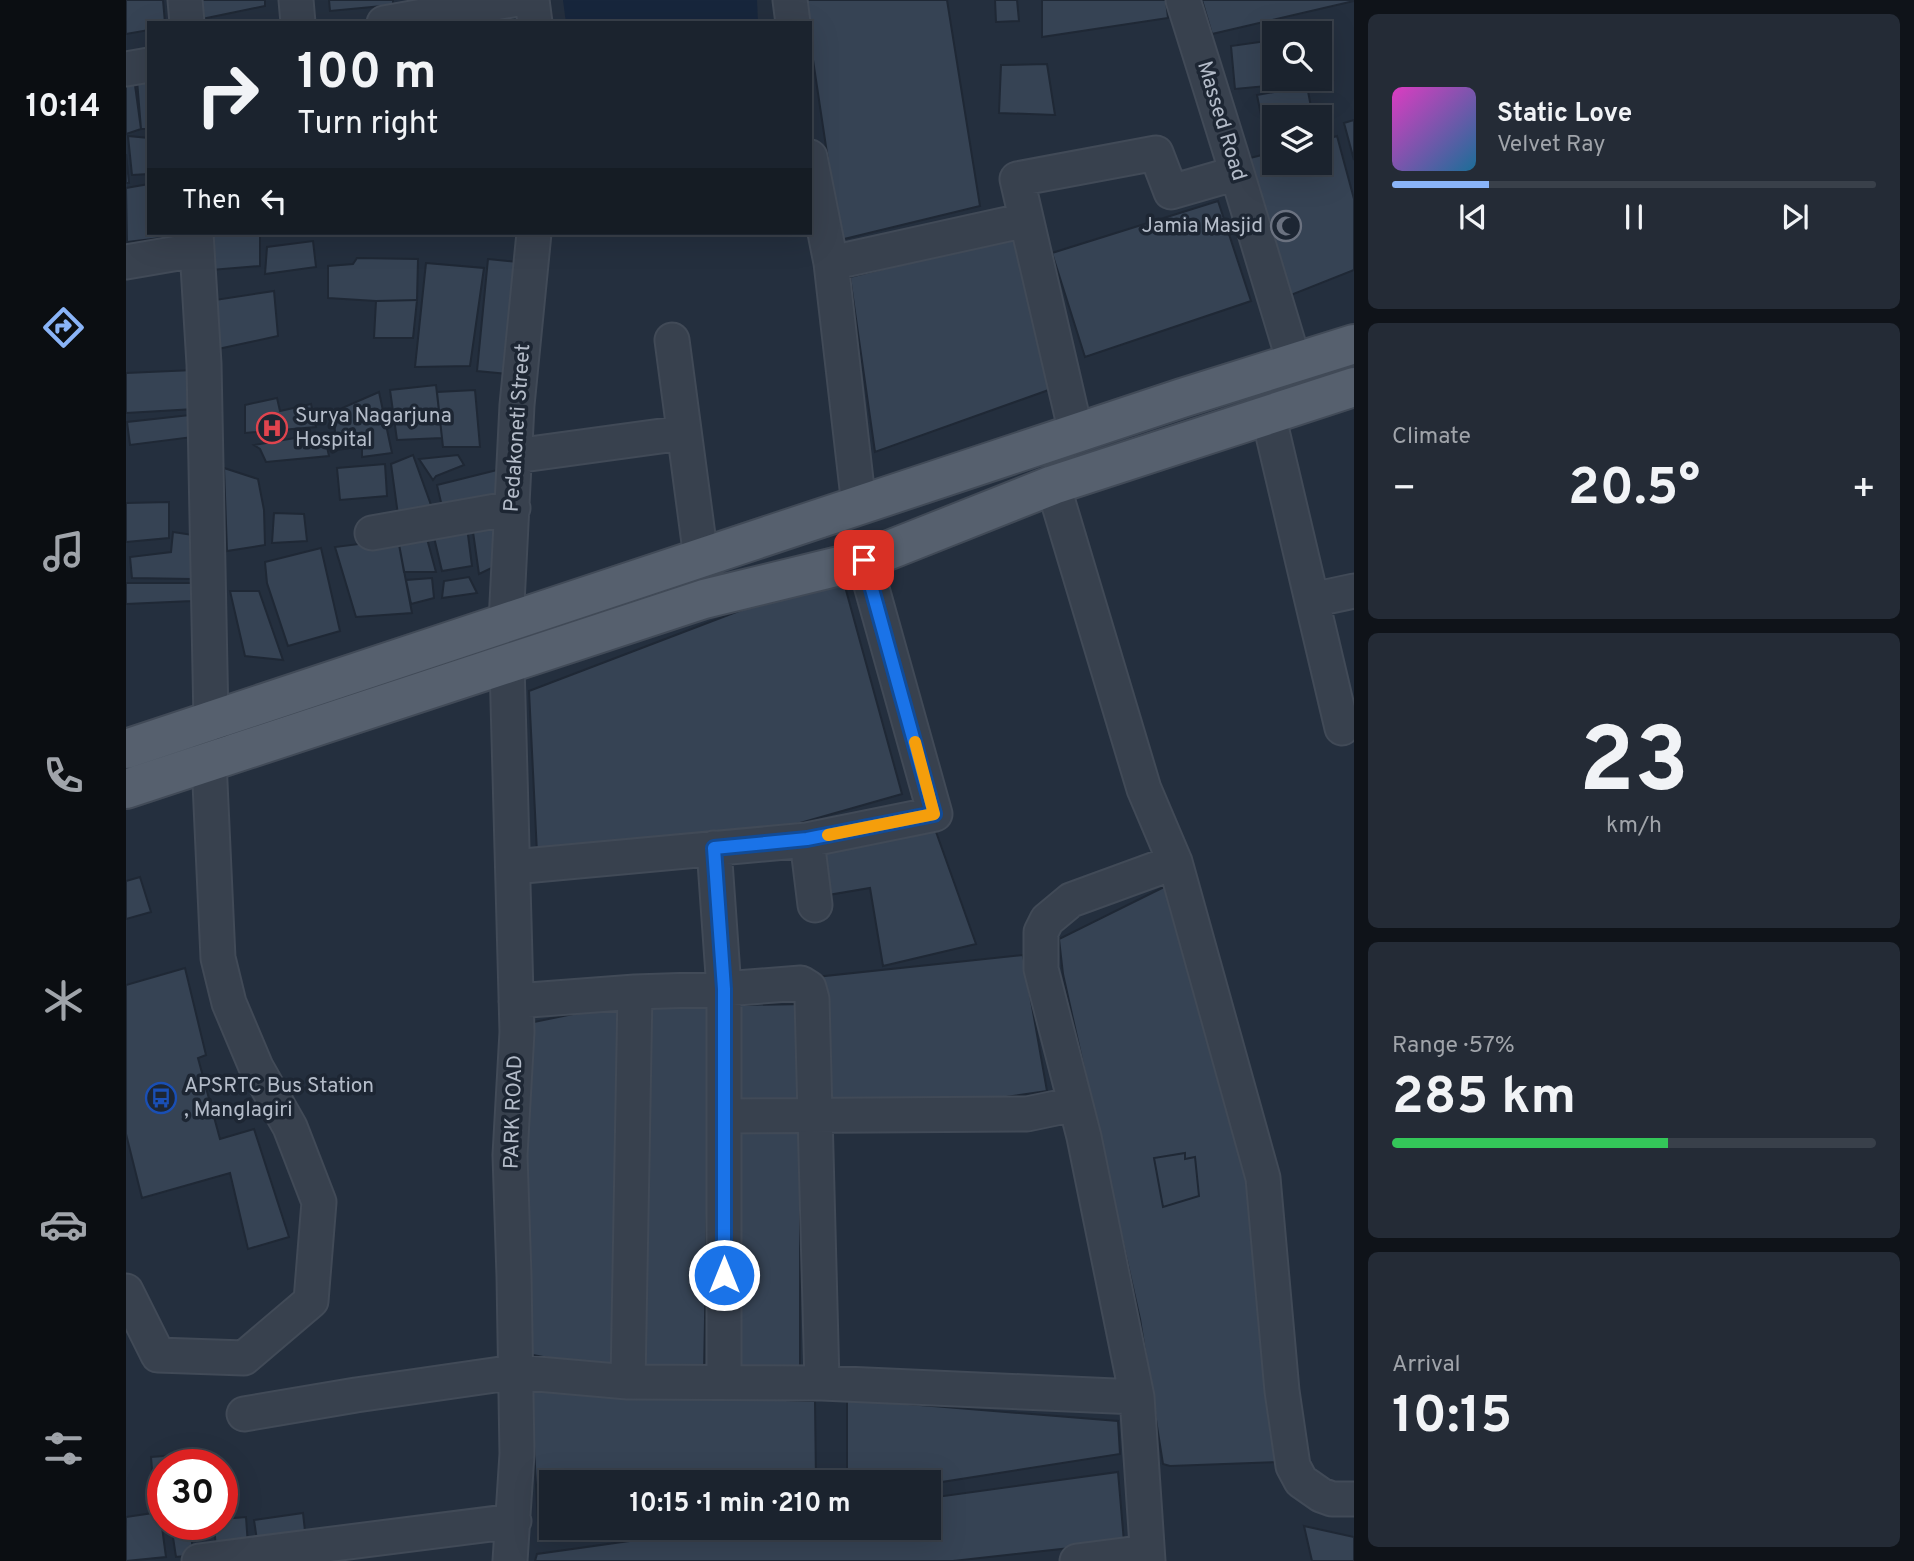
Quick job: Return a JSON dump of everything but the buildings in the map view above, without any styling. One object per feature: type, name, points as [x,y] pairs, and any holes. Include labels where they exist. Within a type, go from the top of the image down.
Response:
[{"type":"main road","points":[[126,749],[1076,433],[1354,344]]},
{"type":"main road","points":[[126,789],[704,599],[864,560],[1053,485],[1354,387]]},
{"type":"street","points":[[185,0],[187,21]]},
{"type":"street","points":[[296,0],[298,21]]},
{"type":"street","points":[[408,16],[512,0]]},
{"type":"street","points":[[533,0],[534,21]]},
{"type":"street","points":[[790,0],[793,21]]},
{"type":"street","name":"Massed Road","points":[[1183,0],[1294,362]]},
{"type":"street","points":[[126,69],[147,65]]},
{"type":"street","points":[[1076,433],[1017,179],[1156,153],[1171,192],[1237,173]]},
{"type":"street","points":[[812,167],[831,263],[859,506]]},
{"type":"street","points":[[831,263],[1026,220]]},
{"type":"street","name":"Pedakoneti Street","points":[[506,623],[517,405],[534,235]]},
{"type":"street","points":[[126,262],[196,241],[204,364],[211,722],[209,761],[218,958],[229,1003],[256,1067],[290,1126],[319,1202],[311,1301],[244,1358],[158,1355],[126,1292]]},
{"type":"street","points":[[672,340],[701,558]]},
{"type":"street","points":[[1268,414],[1342,729]]},
{"type":"street","points":[[515,456],[684,433]]},
{"type":"street","points":[[1053,485],[1144,789],[1175,862],[1263,1178],[1282,1391],[1293,1466],[1301,1481],[1321,1495],[1332,1499],[1354,1499]]},
{"type":"street","points":[[372,533],[513,508]]},
{"type":"street","points":[[513,867],[807,839],[934,814],[864,560]]},
{"type":"street","points":[[1312,600],[1354,591]]},
{"type":"street","name":"PARK ROAD","points":[[507,664],[517,1032],[510,1155],[517,1454],[510,1561]]},
{"type":"street","points":[[807,839],[815,905]]},
{"type":"street","points":[[714,848],[724,989],[724,1381]]},
{"type":"street","points":[[1077,1561],[1147,1556],[1136,1397],[1084,1138],[1041,969],[1041,932],[1047,920],[1072,900],[1175,862]]},
{"type":"street","points":[[516,1001],[800,984],[809,988],[812,999],[822,1383]]},
{"type":"street","points":[[628,1382],[635,992]]},
{"type":"street","points":[[724,1116],[1027,1114],[1074,1104]]},
{"type":"street","points":[[244,1414],[515,1372],[676,1384],[724,1381],[822,1383],[1136,1397]]},
{"type":"street","points":[[199,1561],[320,1553],[513,1521]]},
{"type":"water","points":[[563,0],[757,0],[758,21],[566,21]]},
{"type":"slow traffic","points":[[828,835],[934,814],[915,742]]},
{"type":"place","name":"Jamia Masjid","points":[[1286,226]]},
{"type":"place","name":"Surya Nagarjuna Hospital","points":[[272,428]]},
{"type":"place","name":"APSRTC Bus Station , Manglagiri","points":[[161,1098]]},
{"type":"route","points":[[724,1275],[724,989],[714,848],[807,839],[934,814],[864,560]]}]
